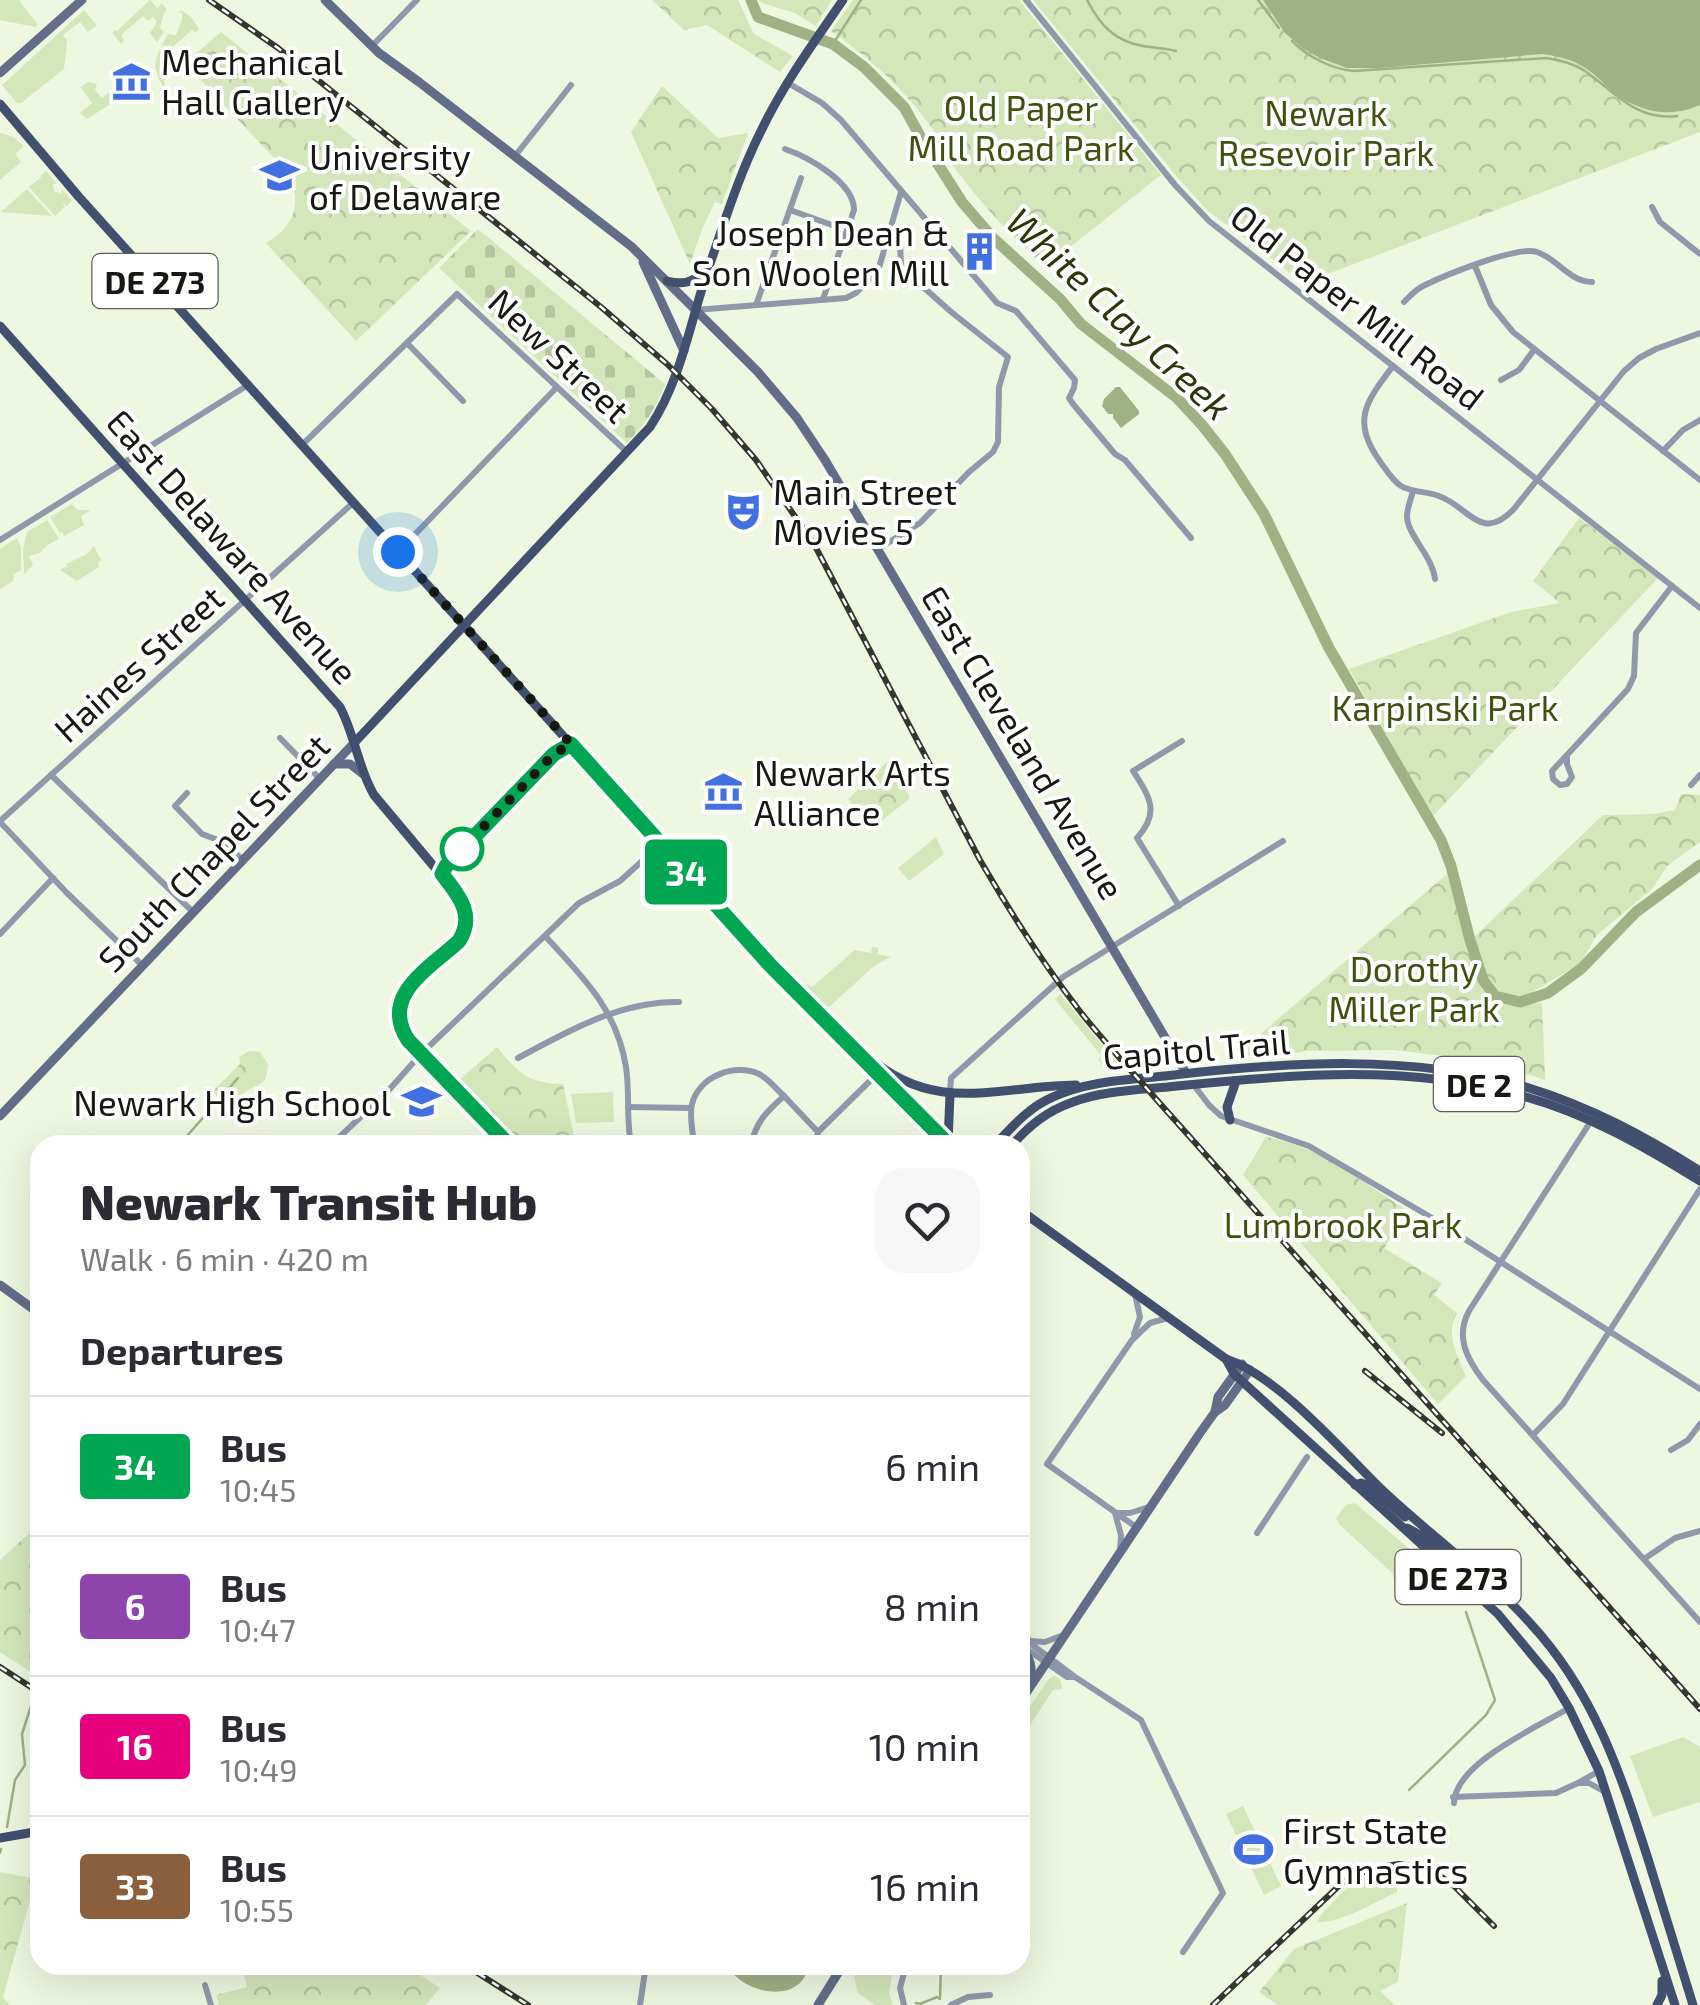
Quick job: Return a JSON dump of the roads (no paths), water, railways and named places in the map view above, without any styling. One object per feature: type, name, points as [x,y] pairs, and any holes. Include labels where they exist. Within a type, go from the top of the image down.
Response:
[{"type":"main road","points":[[0,74],[82,0]]},
{"type":"main road","name":"East Cleveland Avenue","points":[[325,0],[372,46],[640,255],[758,372],[797,418],[826,460],[1186,1073]]},
{"type":"main road","name":"South Chapel Street","points":[[0,1116],[628,453],[657,417],[684,351],[709,266],[748,158],[788,82],[843,0]]},
{"type":"main road","name":"DE 273","points":[[0,104],[5,119],[770,965],[940,1135]]},
{"type":"main road","points":[[640,255],[684,351]]},
{"type":"main road","points":[[666,281],[690,282],[709,266]]},
{"type":"main road","name":"East Delaware Avenue","points":[[0,326],[340,707],[365,776],[380,802],[462,900],[467,920],[460,939],[400,1000],[399,1024],[408,1040],[498,1135]]},
{"type":"main road","points":[[334,764],[350,764],[365,776]]},
{"type":"main road","points":[[844,1040],[906,1081],[950,1094],[1089,1084]]},
{"type":"main road","name":"Capitol Trail","points":[[1004,1135],[1042,1102],[1089,1084],[1186,1073],[1372,1064],[1476,1075],[1528,1088],[1639,1134],[1700,1172]]},
{"type":"main road","points":[[1186,1073],[1194,1084]]},
{"type":"main road","name":"Capitol Trail","points":[[1022,1135],[1042,1116],[1094,1096],[1194,1084],[1348,1074],[1435,1077],[1526,1096],[1591,1120],[1636,1142],[1700,1185]]},
{"type":"main road","points":[[1230,1120],[1227,1107],[1236,1081]]},
{"type":"main road","points":[[949,1135],[950,1094]]},
{"type":"main road","name":"DE 273","points":[[1030,1217],[1226,1359],[1246,1367],[1312,1419],[1380,1488],[1520,1612],[1559,1658],[1592,1711],[1627,1792],[1693,2005]]},
{"type":"main road","points":[[0,1285],[30,1307]]},
{"type":"main road","name":"DE 273","points":[[1226,1359],[1238,1377],[1498,1614],[1534,1656],[1569,1708],[1607,1793],[1675,2005]]},
{"type":"main road","points":[[1030,1687],[1215,1412],[1218,1396],[1246,1367]]},
{"type":"main road","points":[[1355,1486],[1369,1486],[1394,1510],[1424,1527]]},
{"type":"main road","points":[[1398,1524],[1422,1536],[1454,1563],[1460,1559]]},
{"type":"main road","points":[[1598,1771],[1615,1778],[1636,1822]]},
{"type":"main road","points":[[0,1838],[30,1833]]},
{"type":"main road","points":[[1657,2005],[1664,1988],[1661,1963]]},
{"type":"main road","points":[[818,2005],[837,1975]]},
{"type":"street","points":[[372,46],[418,0]]},
{"type":"street","name":"Old Paper Mill Road","points":[[1026,0],[1122,121],[1202,213],[1700,608]]},
{"type":"street","points":[[788,82],[835,114],[997,304],[1016,312],[1074,380],[1072,404],[1191,538]]},
{"type":"street","points":[[515,156],[572,85]]},
{"type":"street","points":[[785,149],[813,161],[853,198],[854,210],[823,299]]},
{"type":"street","points":[[756,305],[801,178]]},
{"type":"street","points":[[695,310],[852,296],[876,274],[901,190]]},
{"type":"street","points":[[1652,207],[1660,222],[1700,254]]},
{"type":"street","points":[[894,215],[917,209]]},
{"type":"street","points":[[790,210],[832,224]]},
{"type":"street","points":[[878,548],[920,523],[994,452],[998,442],[1000,378],[1008,362],[1006,354],[950,312],[903,269],[900,244],[888,237]]},
{"type":"street","points":[[1404,302],[1422,286],[1517,250],[1546,256],[1578,280],[1592,282]]},
{"type":"street","points":[[1475,266],[1496,314],[1534,350],[1700,480]]},
{"type":"street","name":"New Street","points":[[407,343],[457,294],[628,453]]},
{"type":"street","points":[[1393,366],[1368,400],[1364,430],[1369,444],[1392,478],[1404,488],[1446,498],[1470,517],[1490,524],[1504,519],[1624,371],[1639,358],[1700,334]]},
{"type":"street","points":[[302,445],[407,343],[463,401]]},
{"type":"street","points":[[1501,380],[1519,370],[1534,350]]},
{"type":"street","points":[[0,540],[248,385]]},
{"type":"street","points":[[398,552],[557,387]]},
{"type":"street","points":[[1663,452],[1683,430],[1700,420]]},
{"type":"street","points":[[1412,491],[1407,520],[1430,559],[1435,579]]},
{"type":"street","name":"Haines Street","points":[[0,821],[354,502]]},
{"type":"street","points":[[1567,755],[1571,780],[1557,784],[1552,772],[1567,755],[1623,696],[1632,682],[1636,633],[1672,586]]},
{"type":"street","points":[[280,738],[320,779]]},
{"type":"street","points":[[1179,906],[1137,838],[1148,824],[1151,803],[1133,770],[1182,741]]},
{"type":"street","points":[[442,874],[554,754],[571,744]]},
{"type":"street","points":[[51,775],[193,912]]},
{"type":"street","points":[[1691,785],[1700,776]]},
{"type":"street","points":[[187,793],[175,806],[202,834],[224,842],[243,860]]},
{"type":"street","points":[[0,821],[142,966]]},
{"type":"street","points":[[950,1094],[951,1078],[1063,978],[1283,841]]},
{"type":"street","points":[[342,1135],[579,904],[620,881],[660,844]]},
{"type":"street","points":[[0,934],[53,878]]},
{"type":"street","points":[[546,936],[593,987],[620,1041],[626,1067],[630,1135]]},
{"type":"street","points":[[518,1058],[587,1021],[679,1002]]},
{"type":"street","points":[[693,1135],[691,1108],[696,1094],[707,1081],[733,1070],[761,1075],[818,1132]]},
{"type":"street","points":[[817,1135],[877,1074]]},
{"type":"street","points":[[1194,1084],[1221,1116],[1308,1146],[1427,1214],[1700,1389]]},
{"type":"street","points":[[755,1135],[760,1119],[784,1096]]},
{"type":"street","points":[[628,1106],[691,1108]]},
{"type":"street","points":[[1591,1120],[1464,1319],[1464,1348],[1478,1372],[1700,1622]]},
{"type":"street","points":[[1533,1435],[1564,1404],[1700,1185]]},
{"type":"street","points":[[1132,1340],[1140,1317],[1135,1294]]},
{"type":"street","points":[[1136,1528],[1047,1464],[1132,1340],[1147,1325],[1170,1318]]},
{"type":"street","points":[[1671,1450],[1688,1440],[1700,1424]]},
{"type":"street","points":[[1256,1533],[1307,1456]]},
{"type":"street","points":[[1115,1513],[1150,1507]]},
{"type":"street","points":[[1115,1513],[1121,1535],[1120,1551]]},
{"type":"street","points":[[1644,1559],[1675,1538],[1700,1531]]},
{"type":"street","points":[[1030,1643],[1066,1634]]},
{"type":"street","points":[[1030,1648],[1066,1676],[1075,1677],[1142,1720],[1223,1894],[1183,1952]]},
{"type":"street","points":[[1569,1708],[1488,1756],[1467,1775],[1454,1800],[1556,1793],[1598,1771]]},
{"type":"street","points":[[1578,1783],[1588,1783],[1607,1793]]},
{"type":"street","points":[[640,2005],[644,1975]]},
{"type":"street","points":[[903,1975],[900,1988],[904,2005]]},
{"type":"street","points":[[205,1985],[211,2005]]},
{"type":"street","points":[[951,2005],[968,1997],[990,1995]]},
{"type":"waterway","name":"White Clay Creek","points":[[751,0],[758,17],[833,44],[864,67],[904,107],[962,202],[993,238],[1060,299],[1081,324],[1177,398],[1225,454],[1264,514],[1329,648],[1441,840],[1483,980],[1495,996],[1520,1002],[1548,993],[1582,968],[1636,912],[1700,865]]},
{"type":"waterway","points":[[833,44],[861,0]]},
{"type":"waterway","points":[[1087,0],[1116,36],[1133,44],[1176,51]]},
{"type":"waterway","points":[[1258,0],[1279,28]]},
{"type":"waterway","points":[[1292,41],[1320,61],[1354,71],[1546,58],[1585,71],[1638,109],[1677,116]]},
{"type":"waterway","points":[[188,1135],[238,1078]]},
{"type":"waterway","points":[[1409,1790],[1486,1715],[1495,1700],[1466,1612]]},
{"type":"waterway","points":[[7,1827],[15,1780],[25,1765],[22,1734],[30,1709]]},
{"type":"waterway","points":[[0,1853],[1,1849]]},
{"type":"waterway","points":[[916,2003],[940,1999],[941,1975]]},
{"type":"railway","points":[[209,0],[278,48],[601,307],[712,409],[756,460],[814,544],[980,860],[1079,1010],[1700,1709]]},
{"type":"railway","points":[[1365,1371],[1442,1433]]},
{"type":"railway","points":[[0,1667],[30,1686]]},
{"type":"railway","points":[[1213,2005],[1343,1882],[1372,1868],[1399,1864],[1432,1870],[1494,1926]]},
{"type":"railway","points":[[481,1975],[528,2005]]},
{"type":"place","name":"Mechanical Hall Gallery","points":[[131,81]]},
{"type":"place","name":"University of Delaware","points":[[279,176]]},
{"type":"place","name":"Joseph Dean & Son Woolen Mill","points":[[979,252]]},
{"type":"place","name":"Main Street Movies 5","points":[[743,511]]},
{"type":"place","name":"Newark Arts Alliance","points":[[724,792]]},
{"type":"place","name":"Newark High School","points":[[421,1102]]},
{"type":"place","name":"First State Gymnastics","points":[[1253,1850]]},
{"type":"park label","name":"Old Paper Mill Road Park","points":[[1021,127]]},
{"type":"park label","name":"Newark Resevoir Park","points":[[1326,132]]},
{"type":"park label","name":"Karpinski Park","points":[[1445,707]]},
{"type":"park label","name":"Dorothy Miller Park","points":[[1414,988]]},
{"type":"park label","name":"Lumbrook Park","points":[[1343,1224]]}]
